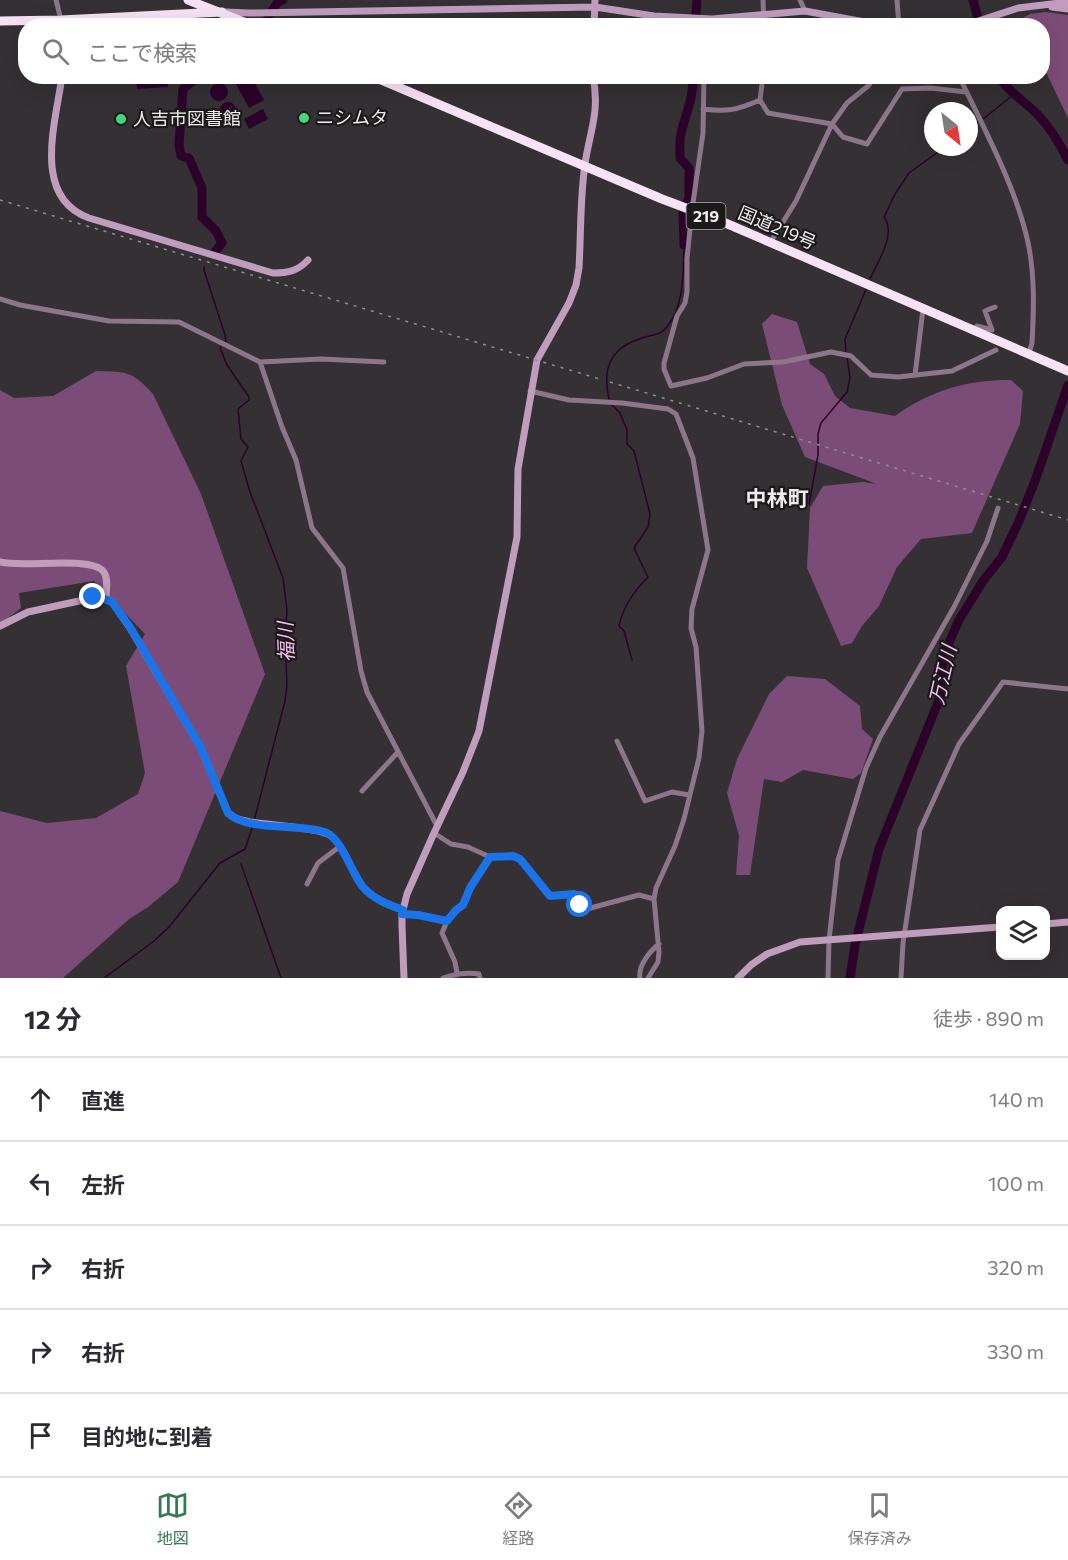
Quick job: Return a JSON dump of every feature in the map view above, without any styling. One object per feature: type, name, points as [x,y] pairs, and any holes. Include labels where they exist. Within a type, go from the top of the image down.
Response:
[{"type":"highway","points":[[188,14],[190,0],[236,18]]},
{"type":"highway","points":[[132,18],[222,12]]},
{"type":"highway","points":[[0,21],[18,22]]},
{"type":"highway","name":"国道219号","points":[[391,84],[1068,371]]},
{"type":"street","points":[[56,0],[60,18]]},
{"type":"street","points":[[763,0],[763,18]]},
{"type":"street","points":[[800,0],[805,11]]},
{"type":"street","points":[[897,0],[898,18]]},
{"type":"street","points":[[1015,0],[1016,9]]},
{"type":"street","points":[[988,18],[1016,9],[1068,2]]},
{"type":"street","points":[[222,12],[249,14],[524,4],[595,4],[673,18]]},
{"type":"street","points":[[1016,9],[1023,12],[1052,7],[1068,9]]},
{"type":"street","points":[[737,18],[805,11],[839,18]]},
{"type":"street","points":[[248,18],[249,14]]},
{"type":"street","points":[[61,84],[52,155],[52,176],[62,198],[75,211],[89,218],[273,273],[288,273],[308,260]]},
{"type":"street","points":[[404,978],[403,912],[407,894],[463,772],[483,714],[517,537],[518,469],[537,360],[569,303],[576,285],[585,166],[595,119],[597,96],[595,84]]},
{"type":"street","points":[[704,84],[704,134],[692,210],[687,259],[687,292],[685,303],[677,316],[664,363],[670,386],[707,378],[744,364],[783,362],[831,352],[851,356],[871,375],[898,377],[952,370],[996,350]]},
{"type":"street","points":[[762,84],[760,100],[768,113],[832,124],[843,137],[867,144],[902,89],[930,88],[966,92]]},
{"type":"street","points":[[770,243],[796,201],[832,124],[847,103],[869,84]]},
{"type":"street","points":[[962,84],[1018,205],[1027,238],[1033,308],[1032,343],[1029,353]]},
{"type":"street","points":[[703,109],[722,112],[735,111],[760,100]]},
{"type":"street","points":[[0,299],[20,305],[109,321],[178,322],[260,362],[321,359],[384,362]]},
{"type":"street","points":[[974,331],[977,326],[992,330],[985,311],[995,307]]},
{"type":"street","points":[[915,375],[923,309]]},
{"type":"street","points":[[260,362],[296,460],[312,528],[343,568],[361,671],[367,692],[435,829],[451,844],[468,847],[490,857],[513,856],[520,859],[550,896],[574,894],[583,910],[639,895],[654,899]]},
{"type":"street","points":[[530,391],[569,400],[668,408],[675,414],[693,458],[708,550],[692,609],[691,628],[696,647],[702,731],[699,758],[675,846],[659,880],[654,899],[659,944],[658,962],[648,978]]},
{"type":"street","points":[[828,978],[838,860],[866,768],[880,737],[954,607],[987,541],[998,508]]},
{"type":"street","points":[[0,562],[90,564],[102,570],[106,578],[106,599]]},
{"type":"street","points":[[0,627],[28,612],[93,597],[106,599],[117,608],[130,627],[201,748],[228,813],[237,819],[250,822],[328,834],[333,837],[368,892],[403,912],[447,921]]},
{"type":"street","points":[[901,978],[903,936],[920,830],[959,744],[1003,682],[1068,688]]},
{"type":"street","points":[[617,741],[645,801],[672,792],[689,795]]},
{"type":"street","points":[[362,791],[398,752]]},
{"type":"street","points":[[307,884],[318,863],[339,847]]},
{"type":"street","points":[[457,973],[455,962],[442,933],[447,921],[463,905],[470,888],[490,857]]},
{"type":"street","points":[[1050,924],[1068,922]]},
{"type":"street","points":[[738,978],[750,965],[775,950],[800,942],[996,927]]},
{"type":"street","points":[[640,978],[642,965],[659,944]]},
{"type":"street","points":[[443,978],[457,973],[476,973],[480,978]]},
{"type":"shaded area","points":[[1046,12],[1068,15],[1068,118],[1050,81],[1050,18],[1023,18],[1030,14]]},
{"type":"shaded area","points":[[137,84],[168,84],[168,87],[137,89]]},
{"type":"shaded area","points":[[216,84],[222,84],[227,89],[225,98],[219,101],[213,98],[210,92]]},
{"type":"shaded area","points":[[236,84],[255,84],[264,100],[249,108]]},
{"type":"shaded area","points":[[225,102],[231,102],[236,110],[234,116],[225,118],[220,113],[220,107]]},
{"type":"shaded area","points":[[263,109],[268,119],[249,129],[244,119]]},
{"type":"shaded area","points":[[772,314],[797,322],[810,364],[824,374],[835,396],[850,408],[895,416],[936,393],[950,388],[995,380],[1011,380],[1023,391],[1020,424],[972,533],[921,539],[897,567],[879,606],[862,626],[852,643],[841,646],[807,568],[810,508],[823,486],[863,482],[877,484],[805,457],[782,405],[762,324]]},
{"type":"shaded area","points":[[96,371],[133,376],[153,394],[201,494],[265,674],[178,882],[128,920],[63,978],[0,978],[0,811],[47,823],[96,818],[138,794],[145,773],[126,666],[145,634],[94,581],[19,593],[21,608],[0,624],[0,390],[14,398],[53,396]]},
{"type":"shaded area","points":[[787,676],[825,679],[860,706],[862,729],[873,739],[861,773],[853,779],[803,770],[782,782],[764,779],[750,875],[736,875],[739,836],[727,793],[737,759],[769,694]]},
{"type":"waterway","name":"福川","points":[[268,18],[277,3],[283,0]]},
{"type":"waterway","points":[[696,18],[697,0]]},
{"type":"waterway","name":"万江川","points":[[973,0],[978,18]]},
{"type":"waterway","name":"福川","points":[[189,84],[183,89],[179,145],[181,156],[189,158],[202,188],[202,217],[216,231],[222,243],[215,252]]},
{"type":"waterway","points":[[684,245],[683,211],[689,198],[689,168],[680,158],[680,137],[691,100],[693,84]]},
{"type":"waterway","name":"万江川","points":[[1005,84],[1043,121],[1068,160]]},
{"type":"waterway","points":[[983,119],[1013,95]]},
{"type":"waterway","points":[[870,279],[887,240],[887,224],[884,217],[895,194],[909,173],[933,156]]},
{"type":"waterway","points":[[609,399],[608,369],[616,354],[631,342],[662,332],[673,318],[682,288],[684,245]]},
{"type":"waterway","name":"福川","points":[[204,267],[225,335],[224,343]]},
{"type":"waterway","points":[[846,353],[845,339],[867,287]]},
{"type":"waterway","name":"福川","points":[[221,347],[227,365],[249,397],[249,400],[238,409],[241,439],[248,447],[241,461],[250,492],[283,578],[287,610],[285,701],[254,821]]},
{"type":"waterway","points":[[809,504],[818,455],[818,434],[821,423],[847,392],[850,378],[847,357]]},
{"type":"waterway","name":"万江川","points":[[850,978],[855,945],[879,849],[939,700],[944,654],[959,620],[983,581],[1002,557],[1019,521],[1068,385]]},
{"type":"waterway","points":[[611,404],[620,413],[627,430],[627,444],[634,451],[650,514],[648,527],[634,548],[648,577],[630,599],[619,626],[624,631],[632,660]]},
{"type":"waterway","name":"福川","points":[[104,978],[169,927],[220,863],[245,849],[253,826]]},
{"type":"waterway","points":[[241,864],[281,978]]},
{"type":"railway","points":[[0,200],[603,380]]},
{"type":"railway","points":[[610,382],[1068,520]]},
{"type":"place","name":"ニシムタ","points":[[304,118]]},
{"type":"place","name":"人吉市図書館","points":[[121,119]]},
{"type":"district","name":"中林町","points":[[777,499]]},
{"type":"route","points":[[93,597],[112,602],[130,627],[207,758],[228,813],[232,817],[328,834],[338,843],[368,892],[384,903],[403,910],[402,914],[447,921],[463,905],[470,888],[490,857],[513,856],[520,859],[550,896],[574,894],[580,905]]}]
